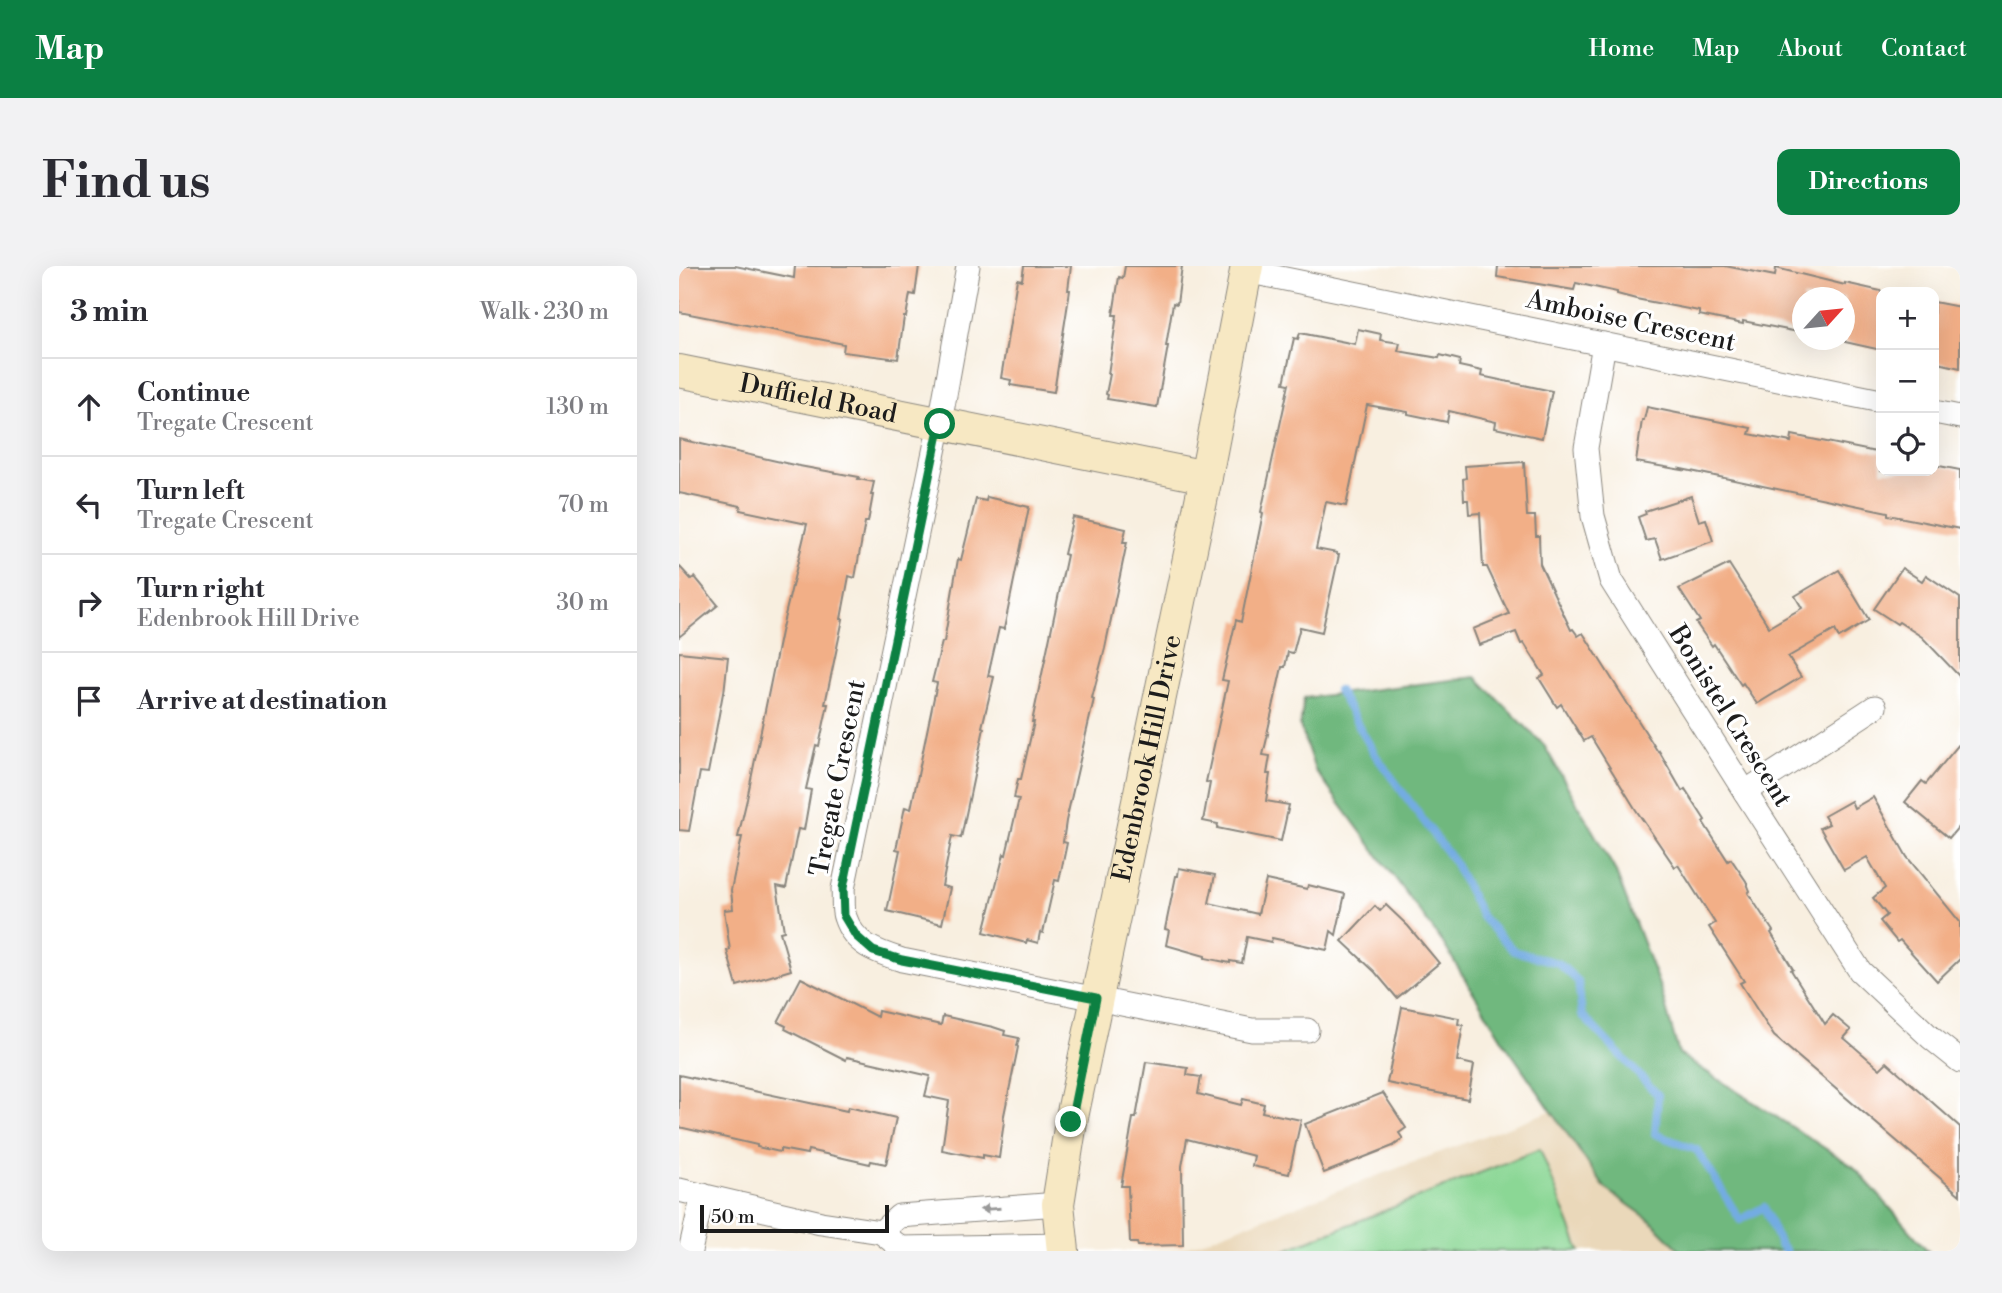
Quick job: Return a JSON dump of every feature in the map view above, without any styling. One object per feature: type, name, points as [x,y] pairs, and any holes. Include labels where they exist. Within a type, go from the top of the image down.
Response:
[{"type":"street","name":"Tregate Crescent","points":[[968,266],[940,424],[843,888],[844,916],[856,936],[873,951],[902,960],[1252,1030],[1307,1030]]},
{"type":"street","name":"Amboise Crescent","points":[[1247,268],[1876,400]]},
{"type":"street","name":"Edenbrook Hill Drive","points":[[1062,1248],[1058,1204],[1071,1122],[1247,268]]},
{"type":"street","name":"Bonistel Crescent","points":[[1604,344],[1586,448],[1593,516],[1611,580],[1860,971],[1930,1037],[1960,1061]]},
{"type":"street","name":"Duffield Road","points":[[679,371],[1206,477]]},
{"type":"street","points":[[1939,413],[1960,417]]},
{"type":"street","points":[[1745,792],[1875,707]]},
{"type":"street","points":[[679,1190],[821,1223],[881,1232],[901,1248],[1062,1248]]},
{"type":"street","points":[[690,1251],[703,1195]]},
{"type":"street","points":[[881,1232],[899,1216],[1058,1204]]},
{"type":"shaded area","points":[[1556,1109],[1696,1251],[1176,1251]]},
{"type":"green space","points":[[1476,677],[1544,745],[1615,870],[1661,990],[1679,1054],[1854,1167],[1928,1251],[1681,1251],[1650,1220],[1605,1188],[1505,1044],[1443,943],[1315,770],[1300,726],[1304,698]]},
{"type":"green space","points":[[1540,1149],[1580,1251],[1283,1251]]},
{"type":"building","points":[[679,266],[735,266],[794,278],[795,266],[919,266],[915,295],[910,294],[904,317],[898,359],[843,352],[844,344],[679,312]]},
{"type":"building","points":[[1024,266],[1071,266],[1070,290],[1054,392],[1010,385],[1011,380],[1001,378],[1017,279],[1022,280]]},
{"type":"building","points":[[1125,266],[1182,266],[1177,304],[1173,303],[1157,407],[1107,399],[1117,315],[1113,315],[1119,277],[1123,278]]},
{"type":"building","points":[[1498,266],[1725,266],[1775,276],[1776,268],[1876,290],[1876,349],[1855,344],[1855,287],[1792,287],[1792,331],[1699,315],[1699,311],[1636,299],[1576,283],[1574,290],[1497,277]]},
{"type":"building","points":[[1939,303],[1960,307],[1960,368],[1939,363]]},
{"type":"building","points":[[1358,329],[1381,334],[1380,340],[1400,343],[1398,351],[1460,360],[1459,366],[1482,371],[1481,376],[1552,391],[1542,438],[1495,428],[1496,422],[1449,411],[1447,422],[1367,405],[1346,506],[1326,502],[1316,549],[1339,555],[1322,632],[1300,627],[1293,653],[1288,652],[1285,667],[1282,667],[1267,734],[1263,755],[1270,756],[1266,801],[1289,805],[1281,841],[1217,828],[1218,824],[1203,821],[1210,783],[1206,782],[1228,681],[1222,680],[1236,620],[1241,622],[1263,513],[1261,512],[1289,384],[1284,383],[1294,338],[1298,339],[1300,333],[1355,344]]},
{"type":"building","points":[[1647,407],[1751,428],[1749,434],[1791,442],[1792,435],[1876,452],[1876,476],[1939,476],[1939,466],[1960,470],[1960,529],[1681,469],[1636,462]]},
{"type":"building","points":[[679,439],[874,482],[855,578],[849,576],[825,704],[828,704],[806,789],[811,790],[804,830],[798,829],[786,888],[777,886],[784,931],[780,932],[791,970],[737,986],[727,951],[730,950],[724,910],[733,909],[731,890],[742,837],[738,837],[781,632],[807,524],[740,510],[741,506],[679,493]]},
{"type":"building","points":[[1524,462],[1527,516],[1535,516],[1540,564],[1571,630],[1578,636],[1583,633],[1682,791],[1685,789],[1705,820],[1703,822],[1728,861],[1731,859],[1746,881],[1750,891],[1748,893],[1773,931],[1771,933],[1793,969],[1791,970],[1825,1024],[1833,1015],[1851,1030],[1844,1038],[1880,1069],[1887,1062],[1960,1127],[1960,1195],[1774,1036],[1740,983],[1744,981],[1709,927],[1715,923],[1678,865],[1675,867],[1636,810],[1591,737],[1584,741],[1561,704],[1557,707],[1539,678],[1544,675],[1524,643],[1521,644],[1516,632],[1479,645],[1473,629],[1509,614],[1487,567],[1483,567],[1480,513],[1469,514],[1468,500],[1464,500],[1465,466]]},
{"type":"building","points":[[1691,496],[1699,521],[1706,519],[1713,541],[1662,559],[1655,539],[1646,541],[1638,517],[1646,514],[1645,511]]},
{"type":"building","points":[[987,497],[1029,507],[1004,629],[999,628],[988,676],[994,677],[961,838],[952,836],[942,886],[950,888],[942,924],[887,911],[900,850],[896,849],[905,807],[911,809],[937,683],[932,682],[944,642],[958,559],[961,560],[976,499],[986,501]]},
{"type":"building","points":[[1073,517],[1126,529],[1123,542],[1127,542],[1066,821],[1063,842],[1067,843],[1059,881],[1055,880],[1043,933],[1040,932],[1038,943],[1027,940],[1026,943],[984,932],[1019,799],[1014,798],[1034,722]]},
{"type":"building","points":[[1729,564],[1769,627],[1802,608],[1795,596],[1839,570],[1869,620],[1839,638],[1835,630],[1788,657],[1801,677],[1757,704],[1696,623],[1700,621],[1679,589]]},
{"type":"building","points":[[679,566],[691,579],[695,577],[718,605],[679,637]]},
{"type":"building","points":[[1902,568],[1922,581],[1926,575],[1960,598],[1960,677],[1922,637],[1874,609]]},
{"type":"building","points":[[679,652],[728,657],[724,693],[708,773],[700,772],[689,831],[679,830]]},
{"type":"building","points":[[1960,743],[1960,825],[1949,838],[1905,802],[1922,781],[1926,784]]},
{"type":"building","points":[[1873,797],[1907,857],[1960,922],[1960,959],[1937,981],[1900,940],[1897,942],[1880,921],[1887,915],[1873,898],[1885,888],[1867,857],[1844,870],[1820,828],[1829,824],[1824,816],[1851,801],[1854,808]]},
{"type":"building","points":[[1179,868],[1215,875],[1209,903],[1258,914],[1266,880],[1307,889],[1308,885],[1345,894],[1336,935],[1331,931],[1327,950],[1272,938],[1271,942],[1247,937],[1242,963],[1205,958],[1166,945],[1169,930],[1165,929]]},
{"type":"building","points":[[1386,905],[1439,963],[1397,998],[1375,972],[1342,941],[1375,906],[1380,911]]},
{"type":"building","points":[[801,978],[877,1017],[878,1011],[941,1025],[943,1016],[993,1027],[1005,1031],[1004,1035],[1019,1038],[1003,1120],[999,1158],[983,1155],[983,1158],[942,1150],[949,1101],[925,1096],[930,1076],[847,1057],[846,1060],[785,1029],[786,1026],[778,1022]]},
{"type":"building","points":[[1402,1007],[1459,1018],[1458,1024],[1463,1025],[1457,1061],[1474,1065],[1468,1099],[1387,1083]]},
{"type":"building","points":[[1146,1062],[1188,1068],[1187,1075],[1201,1077],[1198,1094],[1241,1105],[1243,1099],[1264,1104],[1262,1112],[1301,1120],[1289,1174],[1252,1166],[1254,1156],[1187,1139],[1182,1166],[1183,1245],[1138,1246],[1137,1243],[1130,1243],[1128,1186],[1121,1186]]},
{"type":"building","points":[[679,1075],[847,1111],[848,1107],[896,1118],[886,1164],[871,1161],[870,1164],[808,1150],[807,1154],[780,1149],[780,1152],[679,1127]]},
{"type":"building","points":[[1383,1093],[1406,1128],[1399,1133],[1403,1139],[1393,1146],[1324,1173],[1305,1124]]},
{"type":"waterway","points":[[1338,690],[1376,756],[1454,862],[1482,917],[1514,951],[1558,963],[1578,981],[1582,1015],[1658,1095],[1655,1134],[1697,1150],[1740,1220],[1764,1207],[1780,1245],[1786,1251]]},
{"type":"route","points":[[940,424],[843,888],[844,916],[856,936],[873,951],[902,960],[1096,998],[1071,1122]]}]
